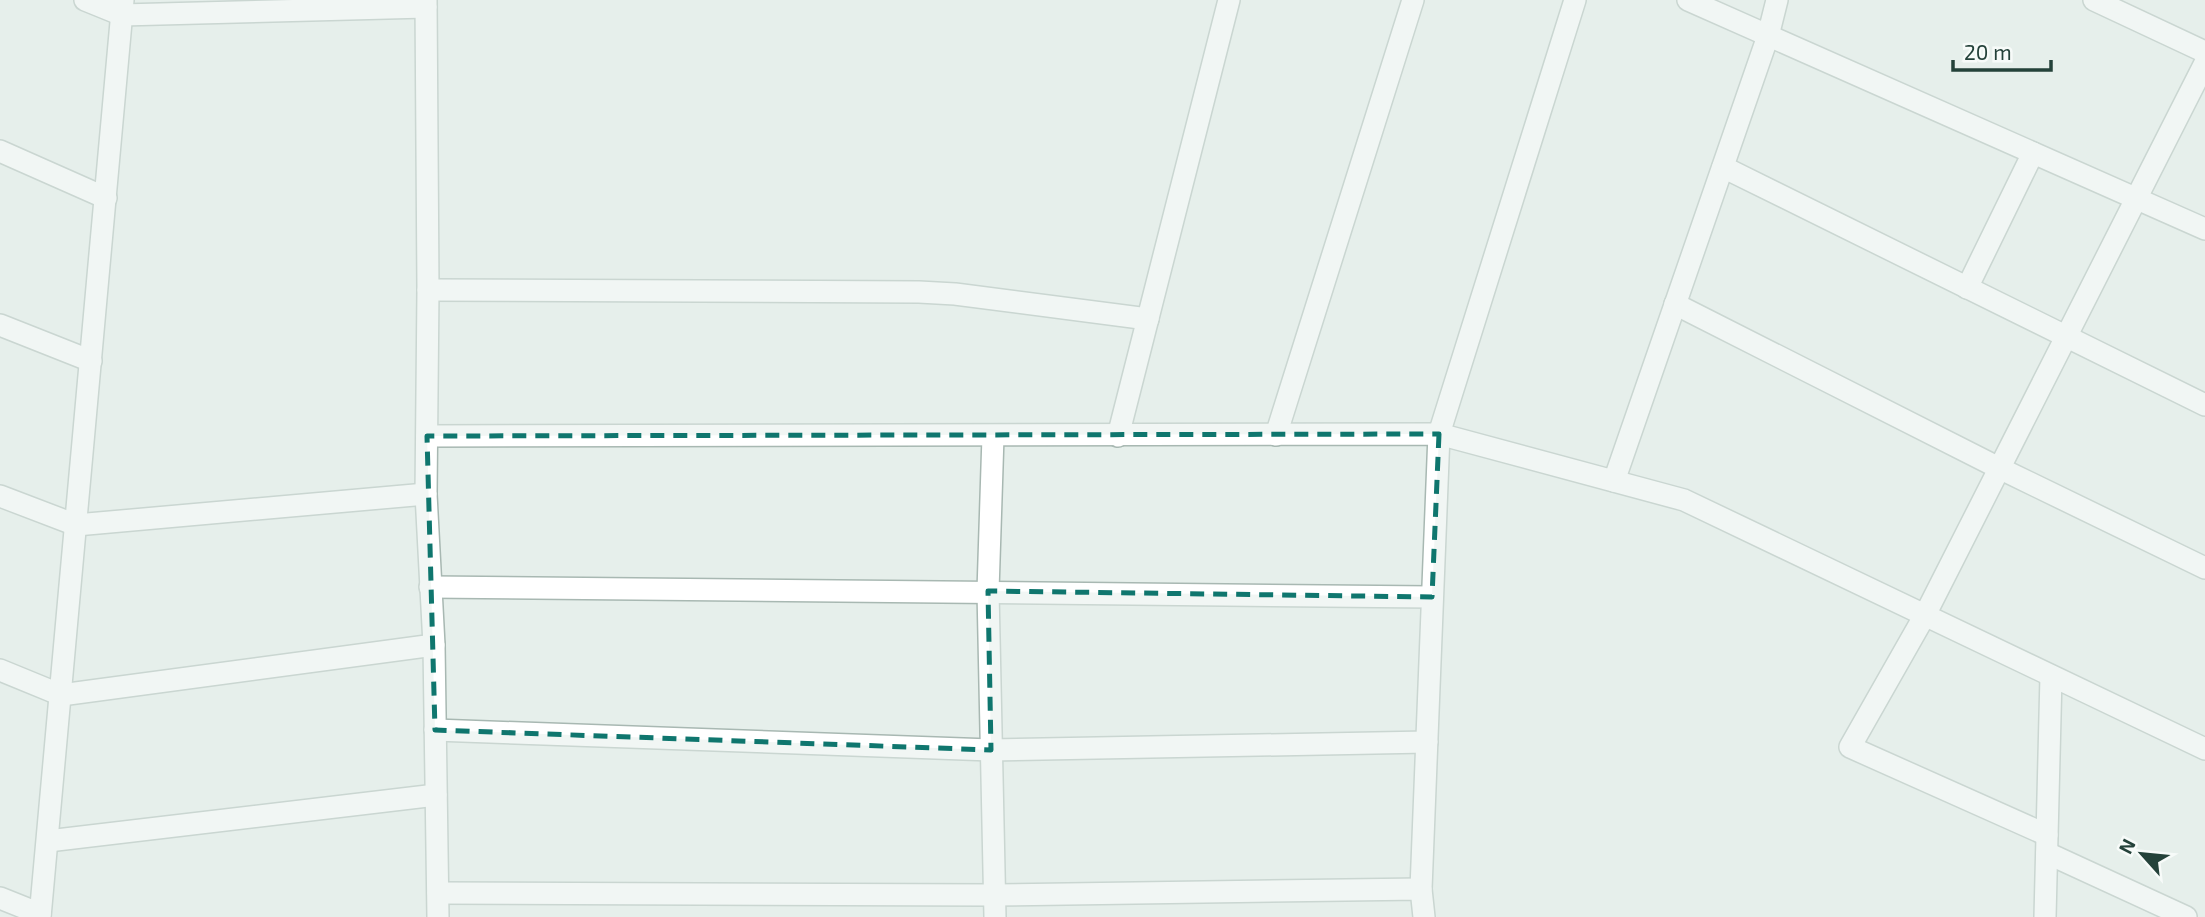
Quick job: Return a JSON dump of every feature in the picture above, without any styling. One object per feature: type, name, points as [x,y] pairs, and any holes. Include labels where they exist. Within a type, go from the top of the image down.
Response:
[{"type":"street","points":[[85,0],[123,8],[426,4],[426,494],[434,645],[438,917]]},
{"type":"street","points":[[1118,436],[1229,0]]},
{"type":"street","points":[[1276,435],[1413,0]]},
{"type":"street","points":[[1424,917],[1421,889],[1439,434],[1575,0]]},
{"type":"street","points":[[1688,0],[2205,229]]},
{"type":"street","points":[[1614,481],[1768,36],[1777,0]]},
{"type":"street","points":[[2095,0],[2205,52]]},
{"type":"street","points":[[0,898],[40,916],[123,8]]},
{"type":"street","points":[[2186,917],[2047,844],[1850,747],[1925,615],[2205,63]]},
{"type":"street","points":[[0,151],[106,198]]},
{"type":"street","points":[[1967,288],[2033,153]]},
{"type":"street","points":[[1723,166],[2205,405]]},
{"type":"street","points":[[428,290],[919,292],[955,294],[1148,319]]},
{"type":"street","points":[[1675,304],[2205,568]]},
{"type":"street","points":[[0,325],[91,361]]},
{"type":"street","points":[[427,436],[1439,434],[1685,500],[2205,749]]},
{"type":"street","points":[[993,436],[988,591],[995,917]]},
{"type":"street","points":[[0,496],[76,525],[426,494]]},
{"type":"street","points":[[430,587],[1432,597]]},
{"type":"street","points":[[0,670],[61,695],[434,645]]},
{"type":"street","points":[[2045,917],[2051,676]]},
{"type":"street","points":[[435,730],[991,750],[1427,743]]},
{"type":"street","points":[[48,841],[436,795]]},
{"type":"street","points":[[438,893],[994,895],[1421,889]]},
{"type":"highlighted area","points":[[1439,434],[1432,597],[988,591],[991,750],[435,730],[427,436]]}]
